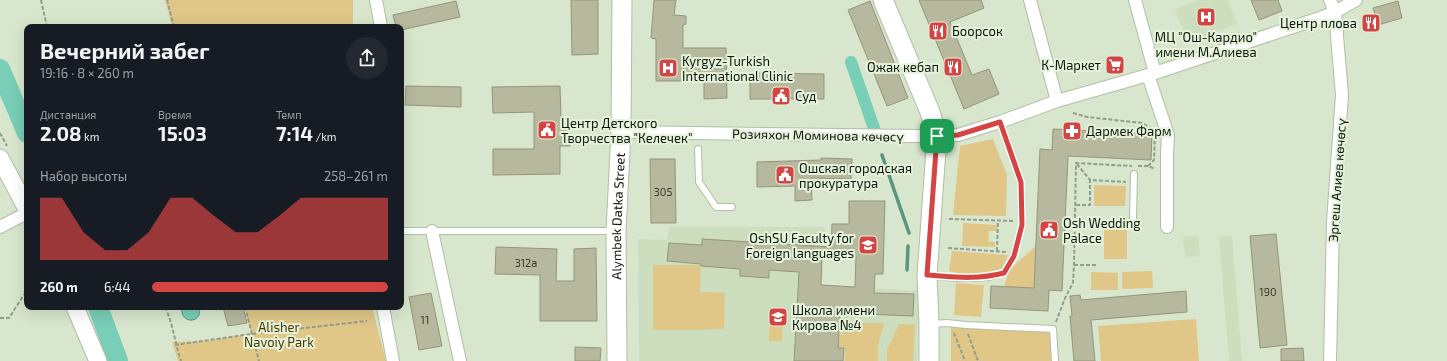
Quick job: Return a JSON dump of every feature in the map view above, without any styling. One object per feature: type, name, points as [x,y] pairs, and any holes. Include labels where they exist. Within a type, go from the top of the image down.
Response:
[{"type":"main road","name":"Alymbek Datka Street","points":[[617,361],[616,231],[621,132],[622,0]]},
{"type":"main road","points":[[883,0],[930,112],[937,136],[927,275],[929,324],[928,361]]},
{"type":"street","points":[[376,0],[380,24]]},
{"type":"street","points":[[1030,0],[1057,101]]},
{"type":"street","points":[[1135,0],[1168,135],[1167,227]]},
{"type":"street","name":"Эргеш Алиев көчөсү","points":[[1330,0],[1335,12],[1342,95],[1333,222],[1330,361]]},
{"type":"street","name":"Розияхон Моминова көчөсү","points":[[621,132],[958,135],[1000,122],[1057,101],[1152,74],[1335,12],[1356,0]]},
{"type":"street","points":[[0,158],[24,203]]},
{"type":"street","points":[[0,227],[24,215]]},
{"type":"street","points":[[432,231],[460,361]]},
{"type":"street","points":[[76,310],[98,361]]},
{"type":"street","points":[[384,310],[393,361]]},
{"type":"lane","points":[[927,275],[974,278],[1004,273],[1015,252],[1022,221],[1021,182],[1000,122]]},
{"type":"lane","points":[[698,149],[699,182],[716,207],[732,207]]},
{"type":"lane","points":[[1133,218],[1134,174]]},
{"type":"lane","points":[[404,230],[616,231]]},
{"type":"lane","points":[[929,324],[947,323],[1053,329],[1056,361]]},
{"type":"path","points":[[41,0],[46,24]]},
{"type":"path","points":[[167,0],[173,24]]},
{"type":"path","points":[[1073,113],[1087,117],[1142,123],[1155,130],[1154,160],[1148,166],[1076,164]]},
{"type":"path","points":[[1076,164],[1090,180],[1090,205],[1076,205]]},
{"type":"path","points":[[1053,329],[1065,298],[1073,283],[1076,164]]},
{"type":"path","points":[[1090,180],[1134,182]]},
{"type":"path","points":[[949,219],[1022,221]]},
{"type":"path","points":[[997,251],[998,220]]},
{"type":"path","points":[[948,248],[1015,252]]},
{"type":"path","points":[[1074,266],[1098,265]]},
{"type":"path","points":[[0,318],[9,318],[24,295]]},
{"type":"path","points":[[166,310],[175,345],[181,361]]},
{"type":"path","points":[[246,310],[259,361]]},
{"type":"path","points":[[175,345],[252,334],[367,322]]},
{"type":"path","points":[[947,332],[955,333],[966,361]]},
{"type":"path","points":[[968,333],[978,361]]},
{"type":"shaded area","name":"МЦ \"Ош-Кардио\" имени М.Алиева","points":[[1199,0],[1228,0],[1237,24],[1188,43],[1175,9]]},
{"type":"shaded area","name":"Школа имени Кирова №4","points":[[670,227],[825,227],[821,285],[919,291],[917,361],[639,361],[638,239],[666,240]]},
{"type":"shaded area","points":[[1198,236],[1200,256],[1185,257],[1183,237]]},
{"type":"shaded area","points":[[1232,236],[1242,361],[1229,361],[1219,237]]},
{"type":"green space","points":[[165,0],[353,0],[353,24],[171,24]]},
{"type":"green space","points":[[993,139],[1007,175],[1006,216],[953,215],[960,146]]},
{"type":"green space","points":[[1094,185],[1126,186],[1125,206],[1094,206]]},
{"type":"green space","points":[[963,223],[997,225],[997,231],[989,231],[988,241],[995,242],[995,247],[962,246]]},
{"type":"green space","points":[[1104,223],[1127,223],[1127,259],[1104,259]]},
{"type":"green space","points":[[1036,246],[1034,288],[1004,287],[1009,270]]},
{"type":"green space","points":[[952,251],[1008,255],[1002,268],[996,271],[983,274],[962,274],[949,271]]},
{"type":"green space","points":[[653,265],[701,266],[700,292],[725,293],[724,329],[653,330]]},
{"type":"green space","points":[[1152,271],[1153,288],[1122,289],[1122,272]]},
{"type":"green space","points":[[1091,272],[1118,273],[1118,290],[1091,290]]},
{"type":"green space","points":[[956,283],[984,285],[981,317],[954,315]]},
{"type":"green space","name":"Alisher Navoiy Park","points":[[246,310],[373,310],[386,361],[178,361],[172,342],[205,341],[251,334]]},
{"type":"green space","points":[[770,310],[783,310],[782,341],[769,341]]},
{"type":"green space","points":[[1196,319],[1199,361],[1101,361],[1098,326]]},
{"type":"green space","points":[[843,323],[884,323],[878,346],[878,361],[845,361],[845,348],[830,347],[830,335],[843,335]]},
{"type":"green space","points":[[899,324],[915,325],[913,361],[887,361],[887,350]]},
{"type":"green space","points":[[951,327],[1050,332],[1051,361],[951,361]]},
{"type":"water","points":[[182,310],[200,310],[200,313],[198,317],[191,320],[184,317]]},
{"type":"building","points":[[571,0],[598,0],[598,54],[572,55]]},
{"type":"building","points":[[654,0],[676,0],[674,15],[686,16],[686,24],[683,25],[683,48],[726,48],[727,98],[704,99],[704,81],[656,81],[656,39],[651,38]]},
{"type":"building","points":[[919,0],[981,0],[984,8],[950,22],[972,75],[989,69],[999,94],[964,109]]},
{"type":"building","points":[[1251,0],[1278,0],[1282,11],[1259,20]]},
{"type":"building","points":[[456,1],[460,17],[404,29],[404,24],[395,24],[393,15]]},
{"type":"building","points":[[870,1],[908,98],[887,106],[848,10]]},
{"type":"building","points":[[1398,1],[1402,18],[1378,25],[1373,8]]},
{"type":"building","points":[[750,73],[824,74],[824,99],[750,99]]},
{"type":"building","points":[[406,86],[461,87],[461,107],[405,105]]},
{"type":"building","points":[[560,86],[561,118],[569,118],[570,146],[560,146],[560,174],[493,175],[493,149],[534,149],[534,112],[493,113],[492,87]]},
{"type":"building","points":[[1053,129],[1152,134],[1151,160],[1068,156],[1062,291],[1049,290],[1048,311],[990,308],[991,286],[1034,288],[1040,149],[1052,150]]},
{"type":"building","points":[[821,158],[852,159],[851,179],[811,178],[812,200],[795,201],[795,186],[757,187],[757,162],[821,160]]},
{"type":"building","points":[[650,159],[675,159],[676,223],[651,223]]},
{"type":"building","points":[[849,201],[885,201],[883,274],[875,274],[874,293],[914,294],[913,316],[840,313],[838,348],[844,348],[843,361],[794,361],[799,272],[769,270],[769,278],[740,276],[740,269],[701,266],[701,264],[667,261],[669,243],[702,245],[702,239],[831,247],[832,224],[849,224]],"holes":[[[822,255],[856,256],[855,287],[821,285]]]},
{"type":"building","points":[[1276,234],[1287,345],[1260,348],[1250,236]]},
{"type":"building","points":[[496,247],[557,249],[556,281],[574,281],[574,249],[596,248],[597,321],[540,321],[540,275],[495,274]]},
{"type":"building","points":[[1186,291],[1187,312],[1091,320],[1095,361],[1074,361],[1070,316],[1072,316],[1070,296],[1080,295],[1081,300]]},
{"type":"building","points":[[431,293],[442,346],[419,350],[409,297]]},
{"type":"building","points":[[224,310],[244,310],[247,323],[228,326]]},
{"type":"building","points":[[575,347],[601,348],[600,361],[575,361]]},
{"type":"building","points":[[1303,348],[1304,361],[1281,361],[1281,349]]},
{"type":"waterway","points":[[851,62],[875,131]]},
{"type":"waterway","points":[[0,69],[24,126]]},
{"type":"waterway","points":[[882,155],[909,233]]},
{"type":"waterway","points":[[907,270],[908,246]]},
{"type":"waterway","points":[[99,310],[118,361]]},
{"type":"place","name":"МЦ \"Ош-Кардио\" имени М.Алиева","points":[[1206,17]]},
{"type":"place","name":"Центр плова","points":[[1371,23]]},
{"type":"place","name":"Боорсок","points":[[938,31]]},
{"type":"place","name":"К-Маркет","points":[[1115,65]]},
{"type":"place","name":"Ожак кебап","points":[[953,67]]},
{"type":"place","name":"Kyrgyz-Turkish International Clinic","points":[[668,68]]},
{"type":"place","name":"Суд","points":[[781,96]]},
{"type":"place","name":"Центр Детского Творчества \"Келечек\"","points":[[547,130]]},
{"type":"place","name":"Дармек Фарм","points":[[1072,131]]},
{"type":"place","name":"Ошская городская прокуратура","points":[[785,175]]},
{"type":"place","name":"Osh Wedding Palace","points":[[1049,230]]},
{"type":"place","name":"OshSU Faculty for Foreign languages","points":[[868,245]]},
{"type":"place","name":"Школа имени Кирова №4","points":[[778,317]]},
{"type":"route","points":[[1000,122],[1021,182],[1022,225],[1014,256],[1004,273],[974,278],[927,275],[937,136],[958,135],[1000,122]]}]
